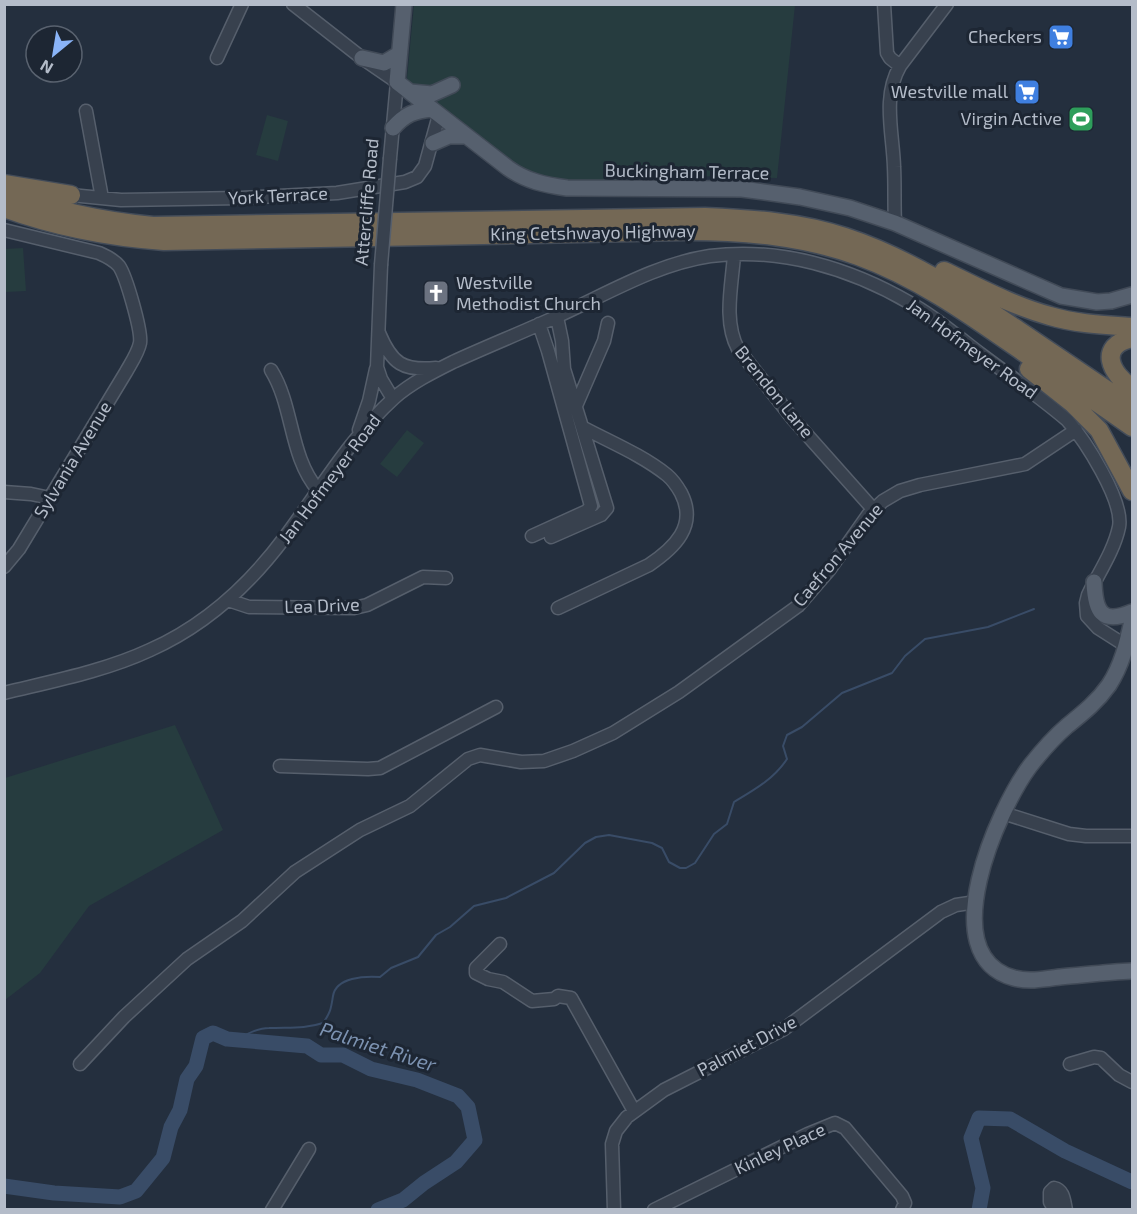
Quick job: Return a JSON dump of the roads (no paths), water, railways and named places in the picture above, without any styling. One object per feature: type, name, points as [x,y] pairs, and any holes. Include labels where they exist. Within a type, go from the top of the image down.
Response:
[{"type":"highway","points":[[4,184],[71,195]]},
{"type":"highway","name":"King Cetshwayo Highway","points":[[4,193],[54,210],[88,218],[153,226],[705,217],[768,222],[816,230],[876,248],[939,279],[1132,406]]},
{"type":"highway","name":"King Cetshwayo Highway","points":[[4,208],[45,222],[82,230],[138,239],[164,240],[722,231],[775,236],[821,245],[857,256],[936,293],[1132,427]]},
{"type":"highway","points":[[821,245],[906,284],[931,299],[1072,403],[1099,430],[1131,489],[1132,507]]},
{"type":"highway","points":[[876,248],[927,264],[1014,303],[1050,316],[1130,337]]},
{"type":"highway","points":[[1130,337],[1113,350],[1111,364],[1118,377],[1132,388]]},
{"type":"main road","name":"Attercliffe Road","points":[[397,82],[404,4]]},
{"type":"main road","points":[[362,58],[384,63],[399,54]]},
{"type":"main road","name":"Buckingham Terrace","points":[[397,82],[516,174],[549,186],[580,189],[764,191],[832,204],[895,223],[1060,296],[1096,302],[1111,301],[1132,295]]},
{"type":"main road","points":[[410,92],[432,94],[452,85]]},
{"type":"main road","points":[[393,128],[402,117],[411,112],[436,112]]},
{"type":"main road","points":[[433,143],[449,136],[467,136]]},
{"type":"main road","points":[[1094,582],[1096,606],[1102,614],[1118,618],[1132,612]]},
{"type":"main road","points":[[1132,621],[1129,647],[1116,674],[1102,695],[1059,733],[1017,785],[1003,813],[984,864],[976,902],[975,933],[977,945],[988,963],[1003,974],[1020,980],[1132,971]]},
{"type":"street","points":[[217,58],[242,4]]},
{"type":"street","points":[[293,4],[362,58],[397,82]]},
{"type":"street","points":[[885,4],[887,52],[890,58],[900,66]]},
{"type":"street","points":[[895,223],[890,94],[893,79],[900,66],[947,4]]},
{"type":"street","name":"Attercliffe Road","points":[[393,399],[381,379],[377,360],[381,265],[397,82]]},
{"type":"street","points":[[86,111],[102,198]]},
{"type":"street","name":"York Terrace","points":[[71,195],[141,200],[320,195],[405,182],[417,177],[425,166],[433,143],[436,112]]},
{"type":"street","name":"Sylvania Avenue","points":[[4,231],[99,253],[112,261],[121,270],[140,328],[141,341],[138,351],[50,498],[19,549],[4,567]]},
{"type":"street","name":"Jan Hofmeyer Road","points":[[4,693],[105,667],[147,652],[187,630],[228,600],[269,558],[355,439],[393,399],[419,380],[635,280],[668,267],[711,256],[734,255],[772,255],[829,267],[877,285],[911,303],[1056,411],[1076,430],[1107,484],[1115,501],[1119,520],[1116,536],[1086,603],[1087,616],[1098,628],[1129,647]]},
{"type":"street","name":"Brendon Lane","points":[[734,255],[729,322],[733,340],[793,418],[873,509]]},
{"type":"street","points":[[551,537],[601,515],[607,508],[564,369],[557,317]]},
{"type":"street","points":[[575,408],[604,341],[608,323]]},
{"type":"street","points":[[532,536],[587,512],[591,508],[539,324]]},
{"type":"street","points":[[378,329],[387,352],[397,362],[420,370],[442,368]]},
{"type":"street","points":[[355,439],[369,401],[377,360]]},
{"type":"street","points":[[271,370],[282,393],[303,470],[318,490]]},
{"type":"street","points":[[558,608],[649,565],[662,556],[678,540],[687,517],[683,498],[668,476],[582,427]]},
{"type":"street","name":"Caefron Avenue","points":[[80,1064],[124,1017],[187,959],[242,921],[295,872],[360,830],[410,806],[468,759],[480,755],[521,762],[536,762],[556,757],[613,732],[706,673],[806,599],[873,509],[894,494],[907,488],[1025,464],[1076,430]]},
{"type":"street","points":[[4,492],[50,498]]},
{"type":"street","name":"Lea Drive","points":[[228,600],[249,607],[354,608],[367,605],[423,578],[446,578]]},
{"type":"street","points":[[280,766],[380,768],[496,707]]},
{"type":"street","points":[[1003,813],[1069,834],[1132,836]]},
{"type":"street","name":"Palmiet Drive","points":[[614,1209],[611,1153],[613,1137],[621,1123],[634,1111],[664,1090],[784,1029],[941,912],[956,904],[976,902]]},
{"type":"street","points":[[500,944],[476,968],[476,973],[488,979],[503,982],[532,1001],[554,999],[558,996],[571,998],[634,1111]]},
{"type":"street","points":[[1070,1064],[1094,1057],[1101,1058],[1119,1075],[1132,1082]]},
{"type":"street","name":"Kinley Place","points":[[654,1209],[835,1123],[845,1128],[899,1192],[905,1203],[902,1209]]},
{"type":"street","points":[[272,1209],[309,1149]]},
{"type":"waterway","points":[[237,1039],[261,1029],[303,1027],[323,1023],[328,1016],[335,990],[345,981],[380,977],[391,968],[418,957],[436,935],[450,927],[474,906],[506,898],[554,873],[585,843],[596,837],[609,835],[652,843],[662,848],[669,862],[680,868],[686,868],[695,863],[714,834],[727,824],[734,802],[763,783],[782,766],[787,759],[783,746],[787,735],[802,727],[842,693],[892,673],[905,656],[925,639],[988,627],[1034,609]]},
{"type":"waterway","name":"Palmiet River","points":[[4,1186],[54,1193],[120,1197],[136,1191],[163,1158],[171,1127],[180,1110],[187,1079],[196,1066],[203,1038],[213,1033],[227,1039],[307,1046],[321,1055],[343,1055],[371,1069],[417,1080],[458,1096],[468,1107],[475,1140],[456,1162],[403,1200],[378,1210]]},
{"type":"waterway","name":"Palmiet River","points":[[979,1210],[983,1188],[971,1138],[979,1118],[1010,1119],[1065,1151],[1132,1182]]},
{"type":"place","name":"Checkers","points":[[1061,37]]},
{"type":"place","name":"Westville mall","points":[[1027,92]]},
{"type":"place","name":"Virgin Active","points":[[1081,119]]},
{"type":"place","name":"Westville Methodist Church","points":[[436,293]]}]
